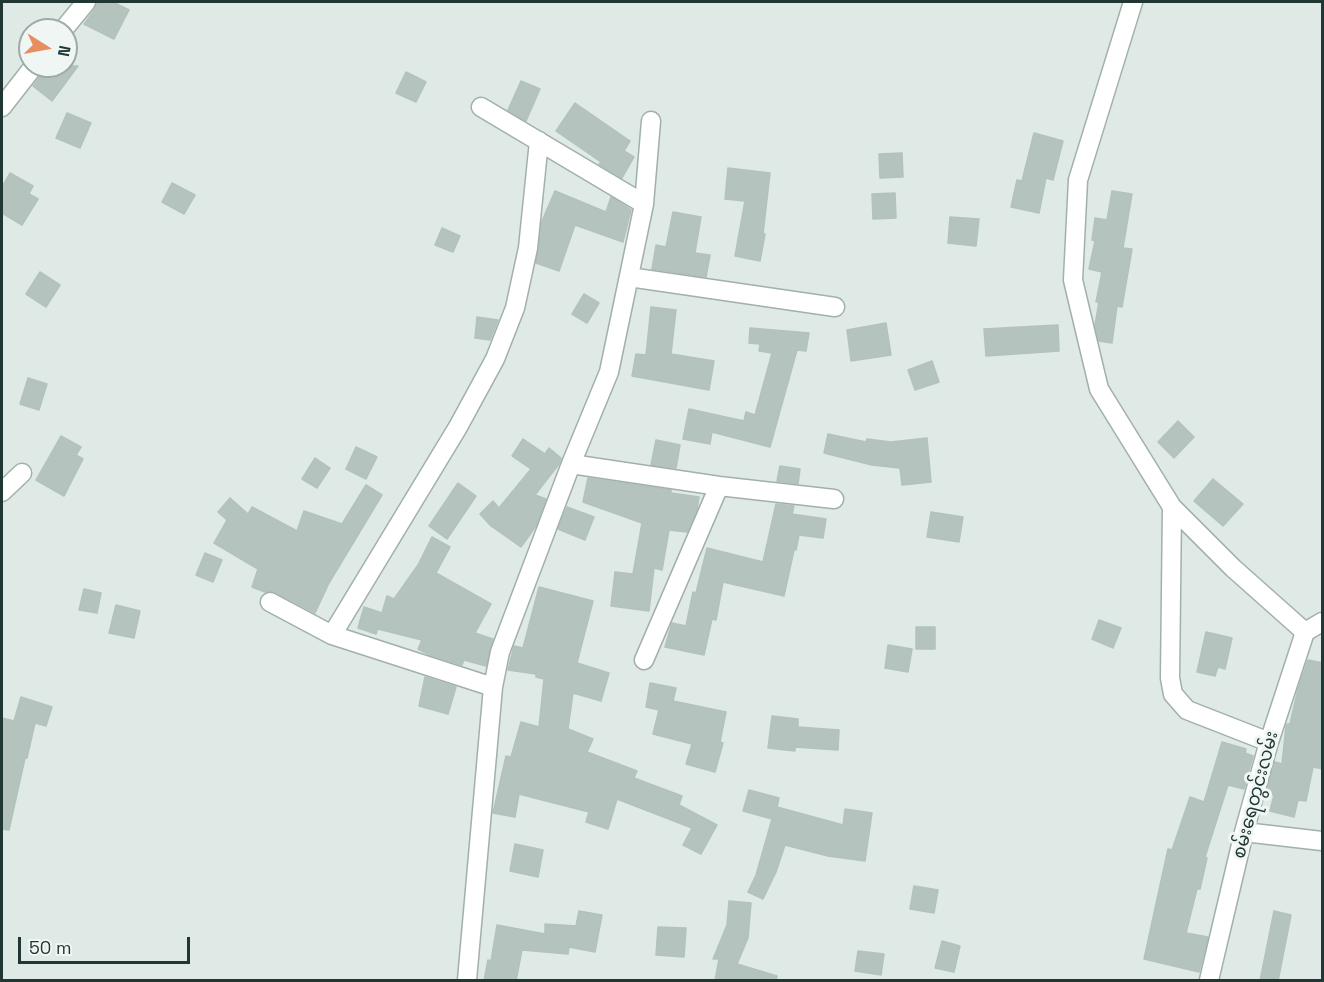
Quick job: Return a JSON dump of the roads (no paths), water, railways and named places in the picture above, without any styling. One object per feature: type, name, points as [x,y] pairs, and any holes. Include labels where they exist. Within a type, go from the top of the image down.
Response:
[{"type":"street","points":[[73,18],[86,2]]},
{"type":"street","points":[[1133,2],[1078,180],[1073,280],[1100,389],[1172,507],[1233,568],[1305,632],[1323,622]]},
{"type":"street","points":[[2,107],[25,78]]},
{"type":"street","points":[[481,107],[644,204]]},
{"type":"street","points":[[467,981],[493,687],[500,652],[571,464],[609,372],[644,204],[651,121]]},
{"type":"street","points":[[332,635],[458,427],[495,359],[515,308],[528,248],[539,141]]},
{"type":"street","points":[[629,277],[835,307]]},
{"type":"street","points":[[571,464],[719,486],[834,499]]},
{"type":"street","points":[[2,492],[22,473]]},
{"type":"street","points":[[644,660],[719,486]]},
{"type":"street","points":[[1172,507],[1170,678],[1173,694],[1187,710],[1269,742]]},
{"type":"street","points":[[270,602],[332,635],[493,687]]},
{"type":"street","name":"စမ်းရေတွင်းလမ်း","points":[[1209,981],[1244,832],[1269,742],[1305,632]]},
{"type":"street","points":[[1244,832],[1323,841]]}]
